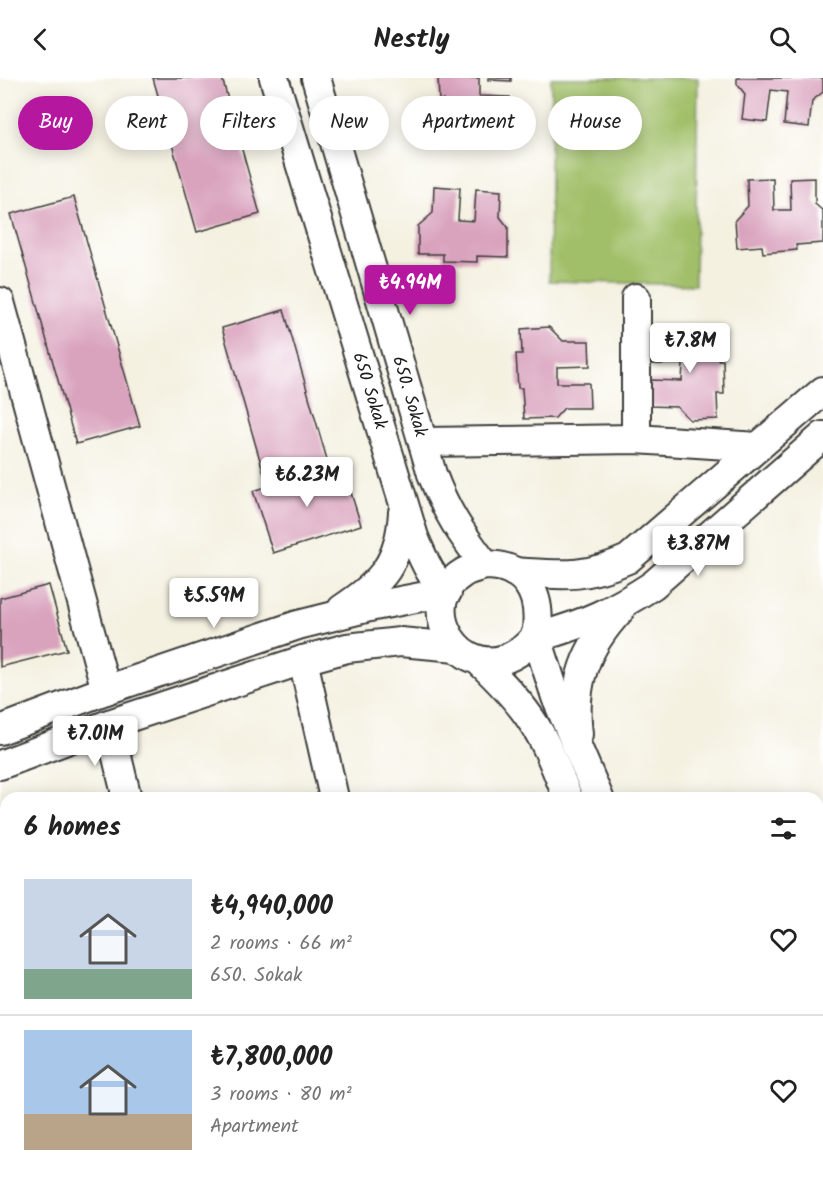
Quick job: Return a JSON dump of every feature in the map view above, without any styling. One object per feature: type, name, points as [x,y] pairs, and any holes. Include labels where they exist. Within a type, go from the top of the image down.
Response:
[{"type":"street","name":"650 Sokak","points":[[274,78],[414,537],[425,564],[438,584],[447,592]]},
{"type":"street","name":"650. Sokak","points":[[316,78],[441,499],[453,522],[485,565]]},
{"type":"street","points":[[636,298],[636,439]]},
{"type":"street","points":[[0,302],[8,366],[106,690]]},
{"type":"street","points":[[514,572],[584,574],[628,559],[823,391]]},
{"type":"street","points":[[536,635],[541,636],[576,627],[652,585],[823,436]]},
{"type":"street","points":[[423,442],[636,439],[758,447]]},
{"type":"street","points":[[330,617],[364,595],[392,564],[401,536],[404,504]]},
{"type":"street","points":[[565,792],[533,722],[507,688],[445,631],[441,615],[444,598],[452,584],[463,572],[485,565],[495,565],[525,579],[534,593],[538,608],[536,635],[556,697],[596,792]]},
{"type":"street","points":[[0,730],[106,690],[298,625],[447,592]]},
{"type":"street","points":[[581,757],[575,710],[580,677],[590,651],[604,628],[632,598]]},
{"type":"street","points":[[0,765],[109,724],[303,660],[347,648],[400,642],[468,654],[494,662],[509,658],[522,650],[536,635]]},
{"type":"street","points":[[303,660],[333,792]]},
{"type":"street","points":[[109,724],[126,792]]},
{"type":"green space","points":[[551,78],[698,78],[695,285],[549,281],[550,150],[642,150],[642,96],[551,96]]},
{"type":"building","points":[[153,78],[222,78],[227,96],[200,96],[200,150],[242,150],[260,214],[197,232],[174,150],[188,150],[188,96],[158,96]]},
{"type":"building","points":[[438,78],[479,78],[479,96],[439,96]]},
{"type":"building","points":[[488,78],[511,78],[511,81],[488,80]]},
{"type":"building","points":[[737,78],[823,78],[823,92],[812,101],[809,127],[784,124],[787,92],[771,90],[767,122],[742,119],[745,94],[737,84]]},
{"type":"building","points":[[773,178],[774,210],[791,210],[790,179],[815,178],[815,204],[823,211],[823,243],[796,245],[797,250],[763,253],[762,246],[737,248],[735,220],[748,206],[747,179]]},
{"type":"building","points":[[434,186],[460,188],[458,220],[474,221],[476,189],[501,191],[500,217],[508,227],[508,257],[477,256],[477,262],[443,261],[443,254],[418,254],[418,226],[433,213]]},
{"type":"building","points":[[74,197],[140,426],[76,444],[11,214]]},
{"type":"building","points":[[284,310],[328,463],[266,481],[222,328]]},
{"type":"building","points":[[549,327],[563,341],[589,341],[590,366],[557,367],[557,383],[589,383],[590,408],[564,408],[555,418],[524,419],[522,388],[518,388],[516,354],[522,354],[521,329]]},
{"type":"building","points":[[717,329],[718,360],[723,360],[724,394],[717,394],[718,419],[690,420],[677,407],[650,406],[650,380],[682,381],[683,364],[651,364],[651,339],[677,339],[686,330]]},
{"type":"building","points":[[342,464],[361,525],[273,553],[253,491]]},
{"type":"building","points":[[49,585],[67,650],[0,667],[0,598]]}]
